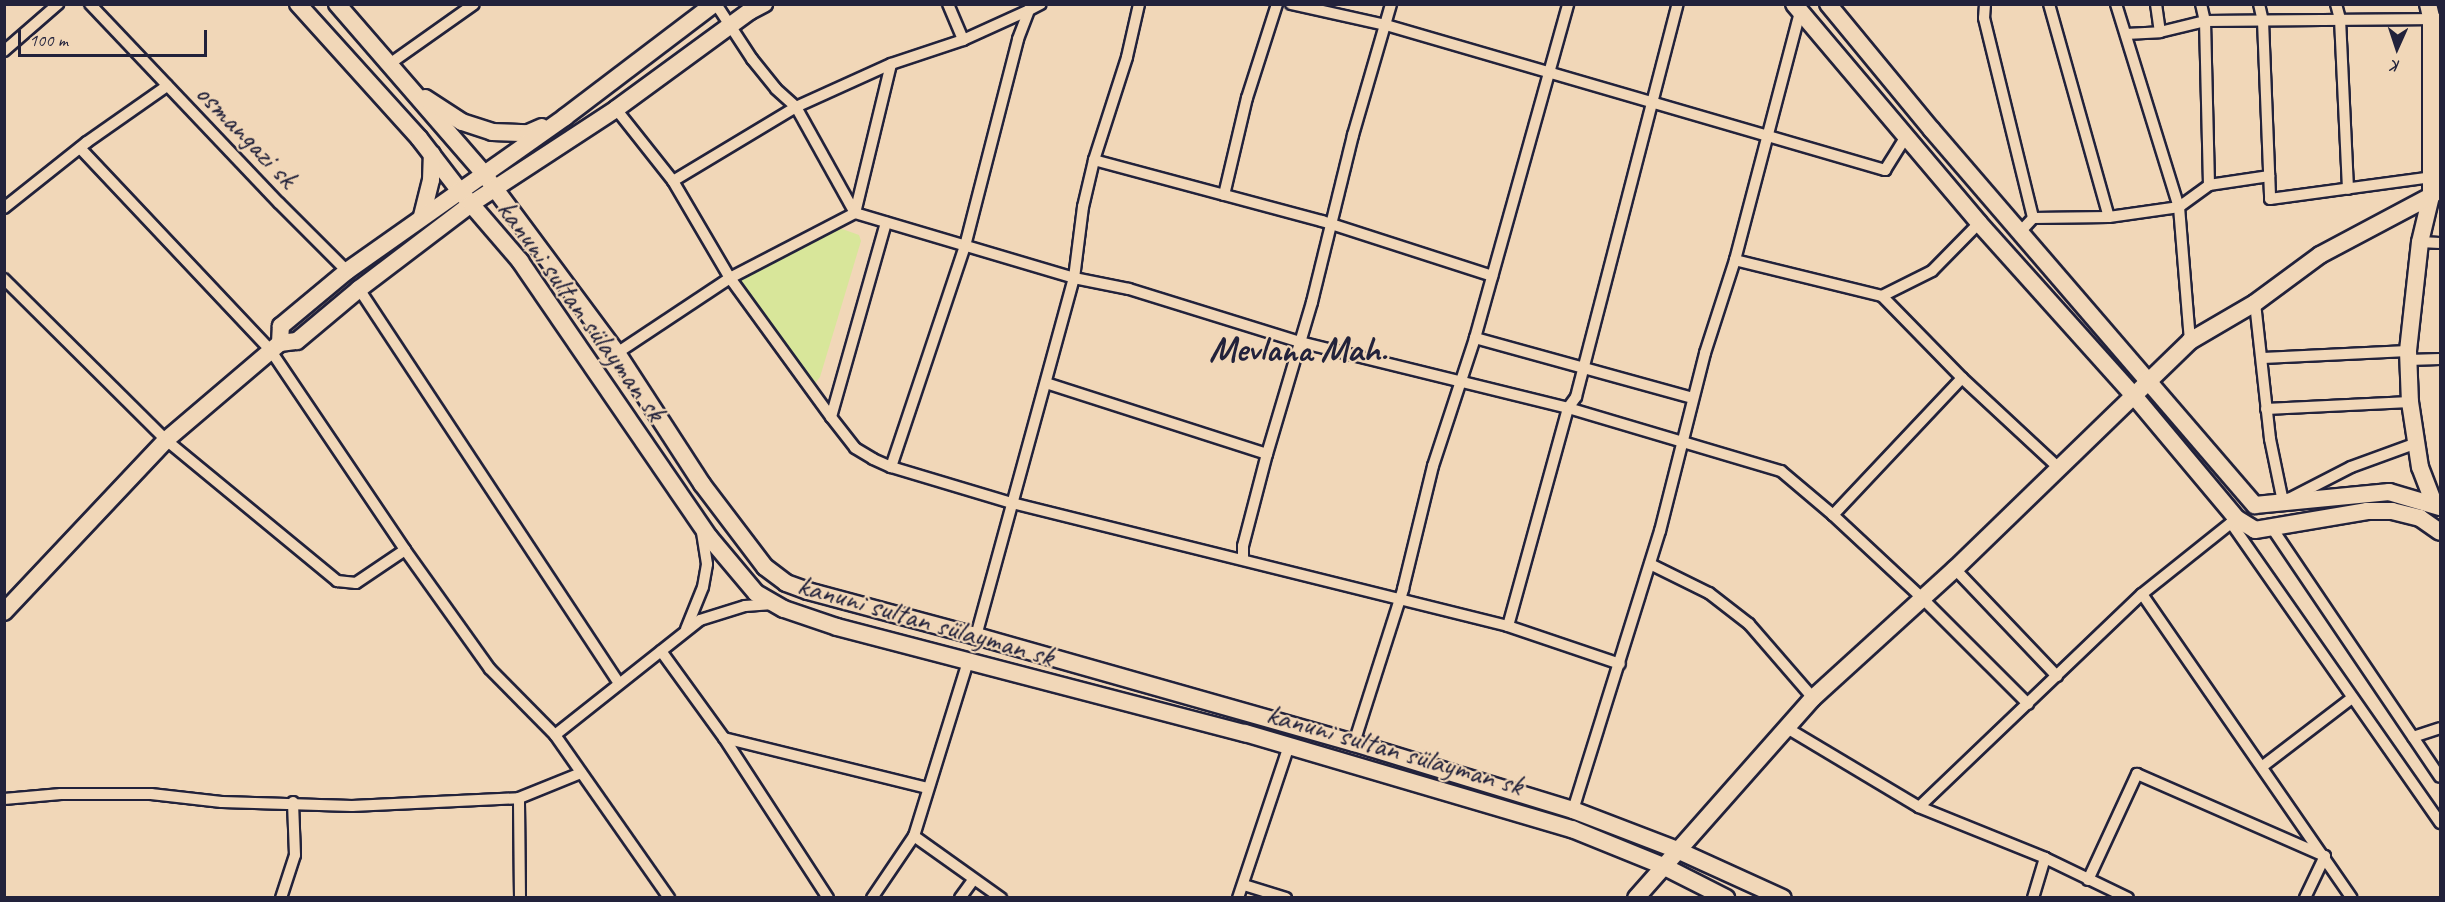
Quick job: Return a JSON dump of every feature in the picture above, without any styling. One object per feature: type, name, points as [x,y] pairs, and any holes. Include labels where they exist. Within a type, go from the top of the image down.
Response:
[{"type":"street","points":[[4,51],[58,4]]},
{"type":"street","name":"osmangazi sk","points":[[90,4],[346,271]]},
{"type":"street","name":"kanuni sultan sülayman sk","points":[[298,4],[333,40],[432,154],[459,190],[520,261],[700,523],[756,593],[773,604],[837,627],[1289,746],[1572,829],[1664,866],[1726,897]]},
{"type":"street","points":[[337,4],[484,174],[617,353],[702,484],[765,567],[786,583],[1354,743],[1573,810],[1677,850],[1783,897]]},
{"type":"street","points":[[388,64],[474,4]]},
{"type":"street","points":[[275,347],[281,326],[346,271],[566,117],[715,4],[732,24],[752,59],[776,89],[796,108],[855,213],[1074,278],[1129,289],[1300,342],[1568,408],[1781,471],[1833,515],[1922,598],[2028,704]]},
{"type":"street","points":[[4,612],[166,440],[275,347],[297,341],[359,289],[471,204],[616,109],[732,24],[764,4]]},
{"type":"street","points":[[948,4],[963,40]]},
{"type":"street","points":[[673,181],[796,108],[891,64],[963,40],[1041,4]]},
{"type":"street","points":[[976,636],[1074,278],[1083,207],[1094,160],[1127,57],[1139,4]]},
{"type":"street","points":[[1224,195],[1247,98],[1278,4]]},
{"type":"street","points":[[1291,4],[1386,25],[1885,170],[1905,138]]},
{"type":"street","points":[[1243,559],[1243,546],[1267,454],[1300,342],[1353,135],[1391,4]]},
{"type":"street","points":[[1354,743],[1400,598],[1433,466],[1474,338],[1568,4]]},
{"type":"street","points":[[1508,626],[1568,408],[1576,397],[1678,4]]},
{"type":"street","points":[[1828,4],[2255,505],[2389,492],[2438,503]]},
{"type":"street","points":[[1985,4],[1984,18],[2033,218]]},
{"type":"street","points":[[2049,4],[2109,218]]},
{"type":"street","points":[[2116,4],[2179,207],[2190,341]]},
{"type":"street","points":[[2156,4],[2160,32]]},
{"type":"street","points":[[2201,4],[2205,21],[2209,184]]},
{"type":"street","points":[[2259,4],[2264,21],[2270,199],[2348,189],[2435,187]]},
{"type":"street","points":[[2337,4],[2340,19],[2348,189]]},
{"type":"street","points":[[1573,810],[1650,564],[1693,398],[1736,260],[1797,9]]},
{"type":"street","points":[[1797,9],[1979,224],[2135,398],[2233,520],[2352,698],[2440,823]]},
{"type":"street","points":[[891,467],[965,246],[1018,39],[1029,10]]},
{"type":"street","points":[[2126,34],[2160,32],[2205,21],[2340,19],[2433,14],[2435,187],[2420,242],[2408,356],[2410,402],[2420,467],[2438,503]]},
{"type":"street","points":[[617,353],[730,278],[855,213],[891,64]]},
{"type":"street","points":[[4,208],[80,148],[167,86]]},
{"type":"street","points":[[410,89],[462,122],[492,132],[528,133],[566,117]]},
{"type":"street","points":[[616,109],[673,181],[730,278],[855,448],[891,467],[1012,503],[1508,626],[1620,664]]},
{"type":"street","points":[[80,148],[275,347],[405,550],[490,669],[555,735],[669,897]]},
{"type":"street","points":[[422,216],[431,180],[432,154]]},
{"type":"street","points":[[1094,160],[1331,225],[1492,276]]},
{"type":"street","points":[[2020,232],[2033,218],[2109,218],[2179,207],[2209,184],[2269,176]]},
{"type":"street","points":[[1636,897],[1812,698],[1955,568],[2135,398],[2147,381],[2190,341],[2255,303],[2319,255],[2435,187]]},
{"type":"street","points":[[831,417],[886,223]]},
{"type":"street","points":[[1882,296],[1932,271],[1979,224]]},
{"type":"street","points":[[2420,242],[2440,243]]},
{"type":"street","points":[[1736,260],[1882,296],[1962,378],[2059,468]]},
{"type":"street","points":[[4,279],[166,440],[337,581],[356,583],[405,550]]},
{"type":"street","points":[[359,289],[619,683]]},
{"type":"street","points":[[2255,303],[2263,358],[2266,409],[2283,502]]},
{"type":"street","points":[[1474,338],[1693,398]]},
{"type":"street","points":[[2263,358],[2408,356],[2440,359]]},
{"type":"street","points":[[1833,515],[1962,378]]},
{"type":"street","points":[[1046,383],[1267,454]]},
{"type":"street","points":[[2266,409],[2410,402]]},
{"type":"street","points":[[2283,502],[2352,467],[2417,443]]},
{"type":"street","points":[[2233,520],[2255,530],[2347,514],[2392,511],[2420,518],[2440,532]]},
{"type":"street","points":[[1919,807],[2142,594],[2233,520]]},
{"type":"street","points":[[685,632],[703,587],[706,564],[700,523]]},
{"type":"street","points":[[2272,528],[2440,777]]},
{"type":"street","points":[[1650,564],[1709,593],[1749,624],[1812,698]]},
{"type":"street","points":[[1955,568],[2057,675]]},
{"type":"street","points":[[2142,594],[2352,897]]},
{"type":"street","points":[[555,735],[700,620],[745,606],[773,604]]},
{"type":"street","points":[[661,651],[723,738],[828,897]]},
{"type":"street","points":[[872,897],[914,836],[927,788],[968,662]]},
{"type":"street","points":[[2263,766],[2352,698]]},
{"type":"street","points":[[1787,728],[1919,807],[2045,858],[2128,897]]},
{"type":"street","points":[[2413,737],[2440,728]]},
{"type":"street","points":[[723,738],[927,788]]},
{"type":"street","points":[[1238,897],[1244,885],[1289,746]]},
{"type":"street","points":[[4,799],[61,794],[151,794],[222,802],[293,802],[352,806],[519,798],[581,773]]},
{"type":"street","points":[[2088,880],[2137,774],[2325,856]]},
{"type":"street","points":[[519,798],[520,897]]},
{"type":"street","points":[[281,897],[295,855],[293,802]]},
{"type":"street","points":[[914,836],[973,880],[1001,897]]},
{"type":"street","points":[[2305,897],[2325,856]]},
{"type":"street","points":[[2033,897],[2045,858]]},
{"type":"street","points":[[960,897],[973,880]]},
{"type":"street","points":[[1244,885],[1286,897]]},
{"type":"green space","points":[[831,225],[859,235],[861,241],[820,377],[813,386],[737,283]]},
{"type":"district","name":"Mevlana Mah.","points":[[1298,350]]}]
